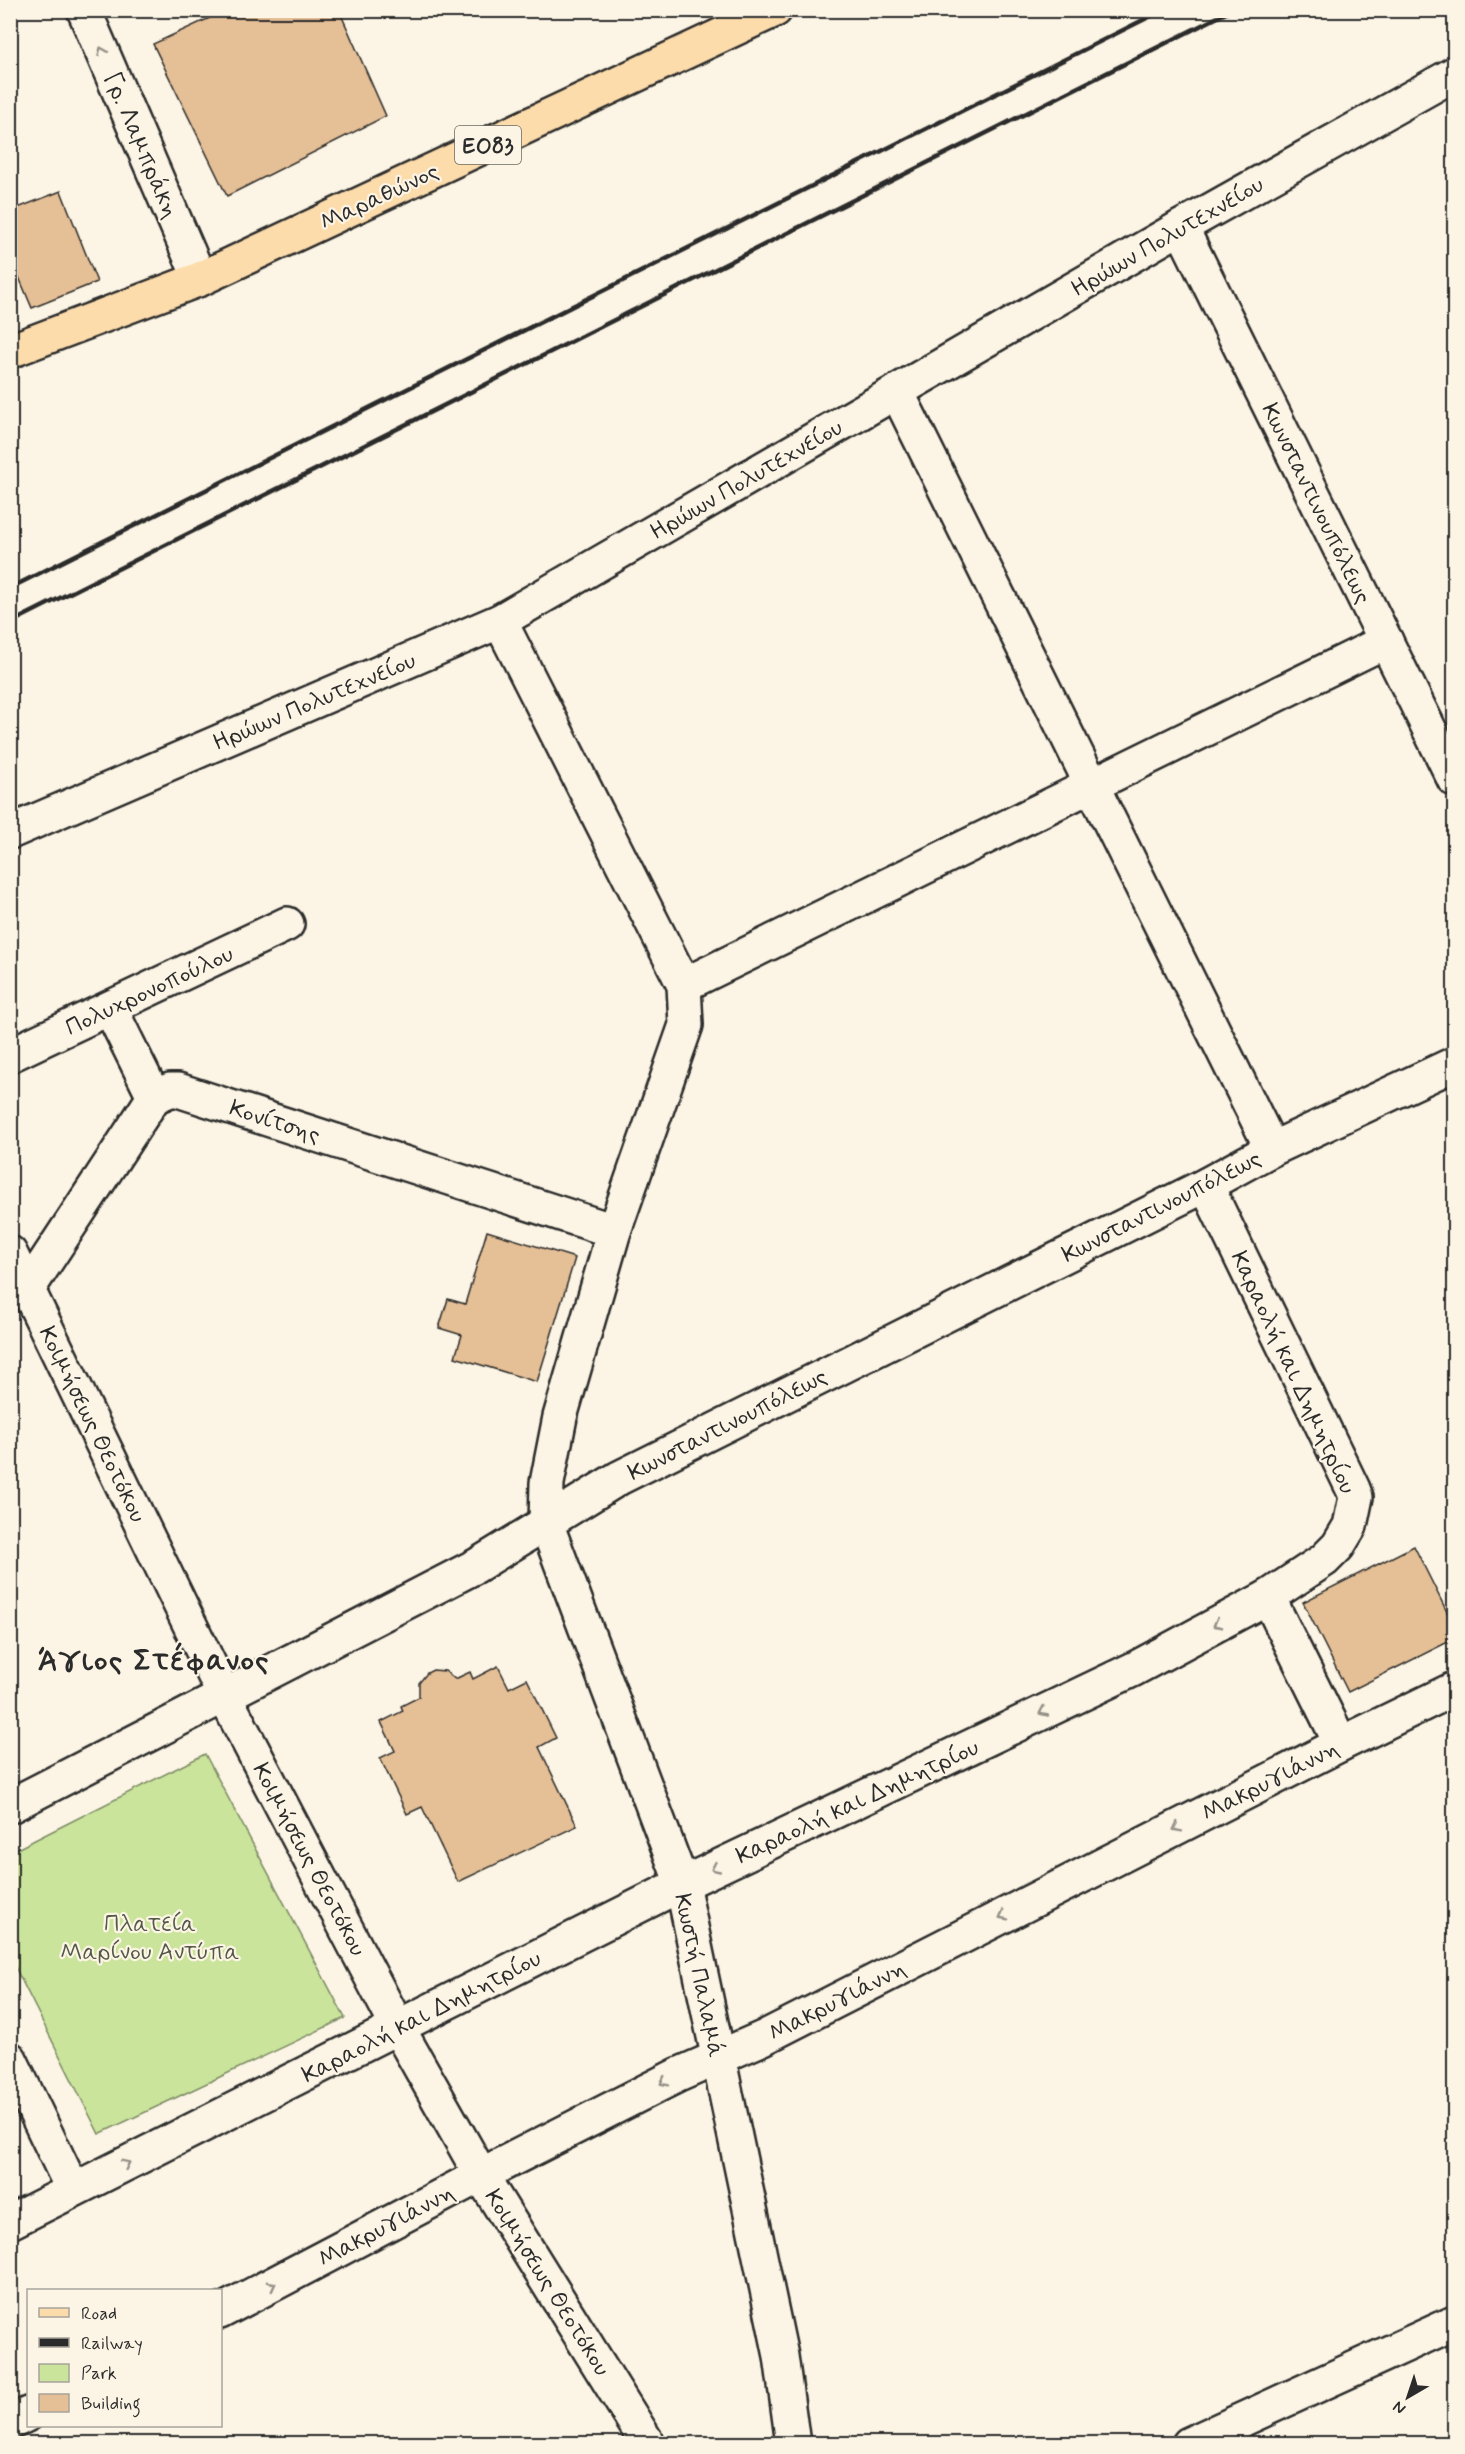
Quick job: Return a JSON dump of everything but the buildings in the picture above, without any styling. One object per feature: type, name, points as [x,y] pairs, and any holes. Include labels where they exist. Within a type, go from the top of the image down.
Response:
[{"type":"main road","name":"Μαραθώνος","points":[[10,351],[200,279],[775,10]]},
{"type":"street","name":"Γρ. Λαμπράκη","points":[[84,10],[200,279]]},
{"type":"street","name":"Ηρώων Πολυτεχνείου","points":[[10,832],[500,621],[1181,227],[1455,74]]},
{"type":"street","name":"Κωνσταντινουπόλεως","points":[[1181,227],[1386,641],[1453,770]]},
{"type":"street","points":[[897,392],[1272,1149]]},
{"type":"street","points":[[500,621],[684,985],[686,1025],[614,1232],[560,1417],[547,1483],[546,1523]]},
{"type":"street","points":[[684,985],[1386,641]]},
{"type":"street","name":"Πολυχρονοπούλου","points":[[10,1055],[287,924]]},
{"type":"street","points":[[17,1270],[154,1097],[110,1008]]},
{"type":"street","name":"Κωνσταντινουπόλεως","points":[[10,1806],[476,1566],[619,1478],[1206,1185],[1272,1149],[1455,1064]]},
{"type":"street","name":"Κονίτσης","points":[[154,1097],[170,1090],[178,1090],[614,1232]]},
{"type":"street","name":"Καραολή και Δημητρίου","points":[[10,2222],[682,1884],[1134,1669],[1269,1597],[1324,1560],[1338,1546],[1350,1526],[1356,1497],[1206,1185]]},
{"type":"street","name":"Κοιμήσεως Θεοτόκου","points":[[17,1270],[224,1695],[398,2028],[481,2175],[648,2444]]},
{"type":"street","name":"Κωστή Παλαμά","points":[[546,1523],[682,1884],[781,2356],[793,2444]]},
{"type":"street","points":[[1269,1597],[1341,1744]]},
{"type":"street","name":"Μακρυγιάννη","points":[[222,2311],[481,2175],[717,2057],[773,2033],[1341,1744],[1455,1689]]},
{"type":"street","points":[[10,2059],[73,2190]]},
{"type":"street","points":[[1189,2444],[1455,2324]]},
{"type":"street","points":[[10,2423],[27,2414]]},
{"type":"green space","name":"Πλατεία Μαρίνου Αντύπα","points":[[205,1754],[345,2018],[99,2134],[11,1959],[11,1852]]},
{"type":"railway","points":[[10,588],[1163,10]]},
{"type":"railway","points":[[10,623],[1232,10]]},
{"type":"district","name":"Άγιος Στέφανος","points":[[154,1660]]}]
